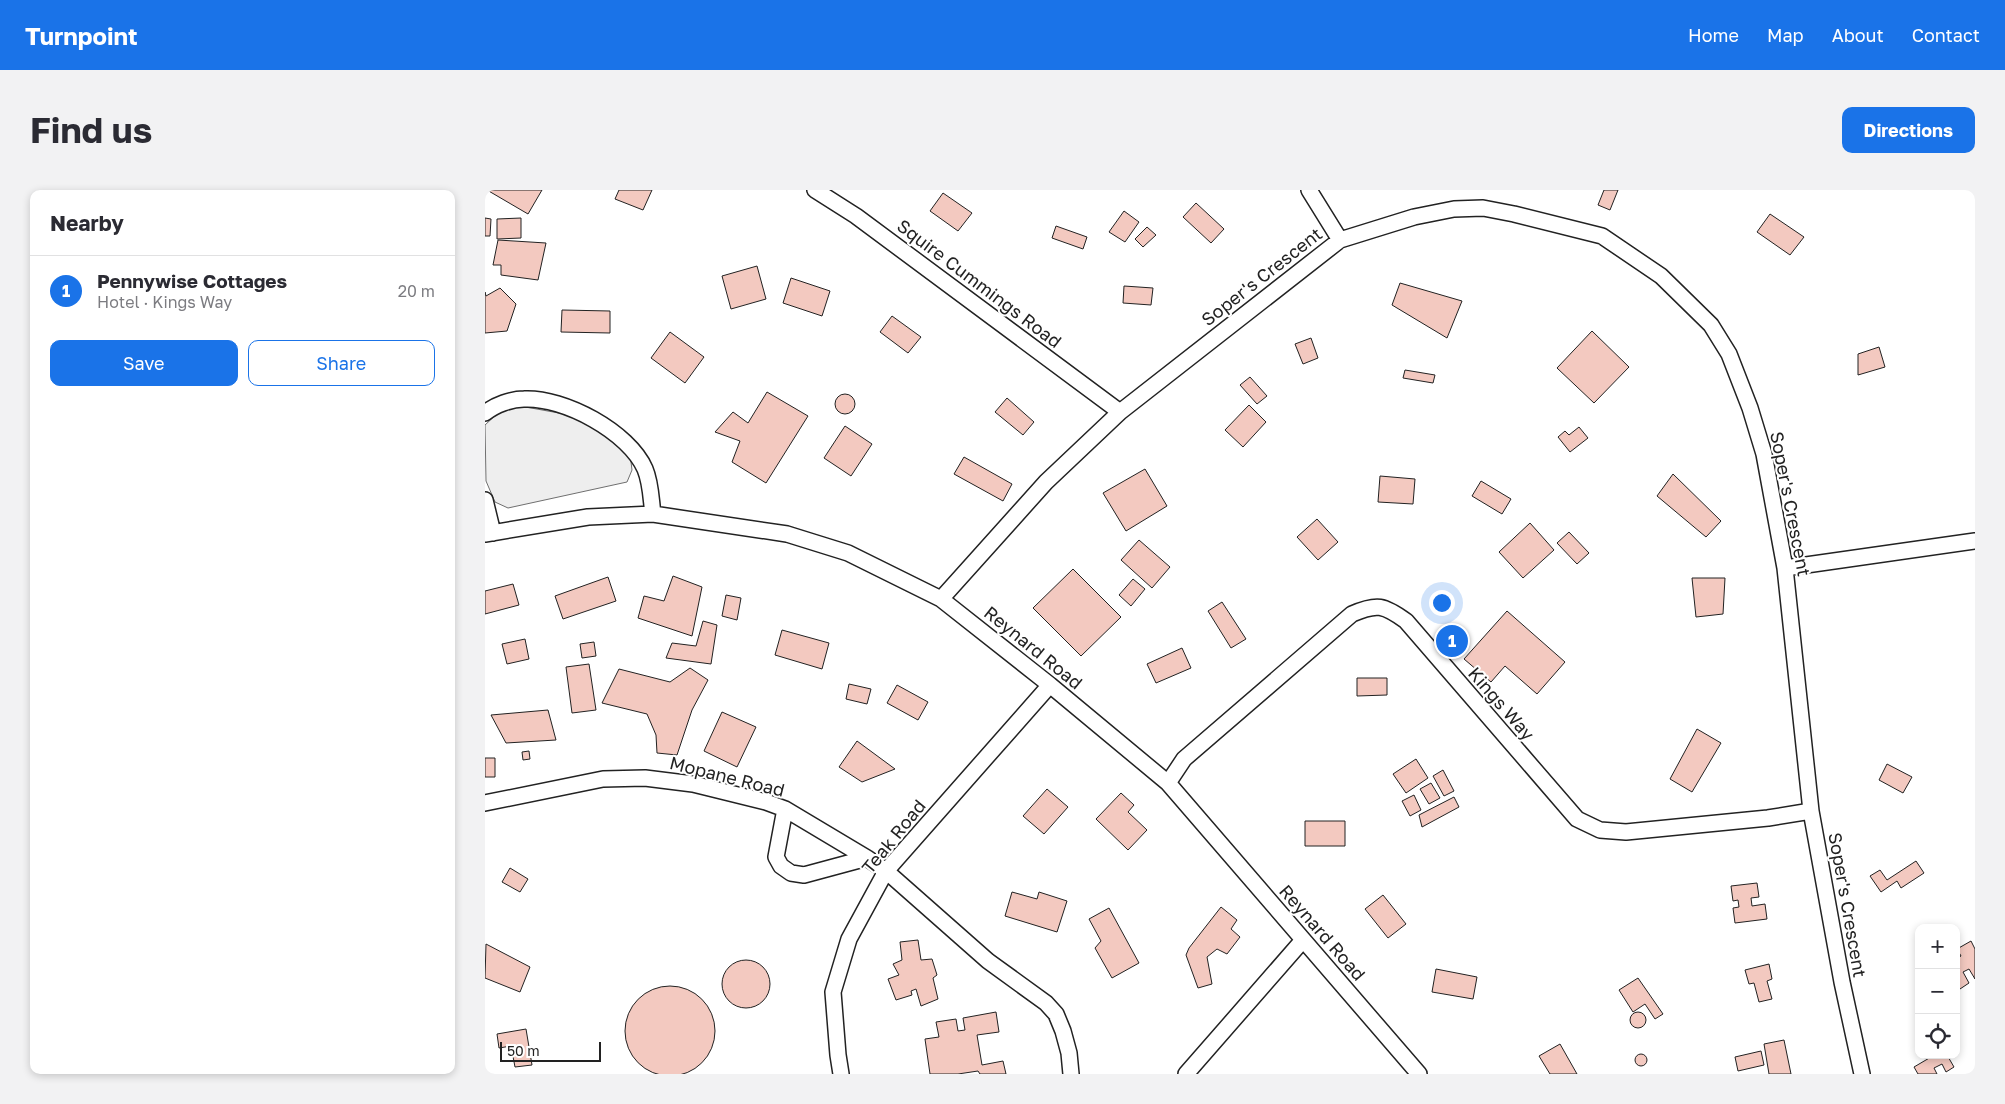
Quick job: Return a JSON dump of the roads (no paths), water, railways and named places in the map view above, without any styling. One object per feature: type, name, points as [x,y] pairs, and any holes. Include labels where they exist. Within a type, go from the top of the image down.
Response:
[{"type":"street","name":"Squire Cummings Road","points":[[815,190],[856,216],[1120,412]]},
{"type":"street","points":[[1309,190],[1340,240]]},
{"type":"street","name":"Soper's Crescent","points":[[941,599],[1046,482],[1120,412],[1340,240],[1414,217],[1454,209],[1483,208],[1602,236],[1661,276],[1711,325],[1729,354],[1750,408],[1764,454],[1785,568],[1811,811],[1861,1074]]},
{"type":"street","points":[[485,413],[492,408],[524,399],[545,402],[576,411],[600,423],[616,434],[634,452],[646,469],[653,514]]},
{"type":"street","points":[[485,500],[489,534]]},
{"type":"street","name":"Reynard Road","points":[[489,534],[588,517],[653,514],[787,534],[848,553],[941,599],[1050,684],[1168,783],[1419,1074]]},
{"type":"street","points":[[1785,568],[1975,542]]},
{"type":"street","name":"Kings Way","points":[[1168,783],[1184,758],[1351,614],[1367,607],[1387,608],[1406,621],[1564,805],[1577,819],[1600,830],[1626,832],[1768,818],[1811,811]]},
{"type":"street","name":"Teak Road","points":[[841,1074],[833,992],[849,938],[886,871],[1050,684]]},
{"type":"street","name":"Mopane Road","points":[[485,803],[603,779],[645,778],[693,784],[767,802],[785,809],[886,871],[989,961],[1046,1003],[1056,1014],[1063,1031],[1069,1053],[1071,1074]]},
{"type":"street","points":[[785,809],[776,857],[781,866],[791,873],[805,876],[867,858]]},
{"type":"street","points":[[1186,1074],[1303,940]]},
{"type":"place","name":"Pennywise Cottages","points":[[1452,641]]}]
